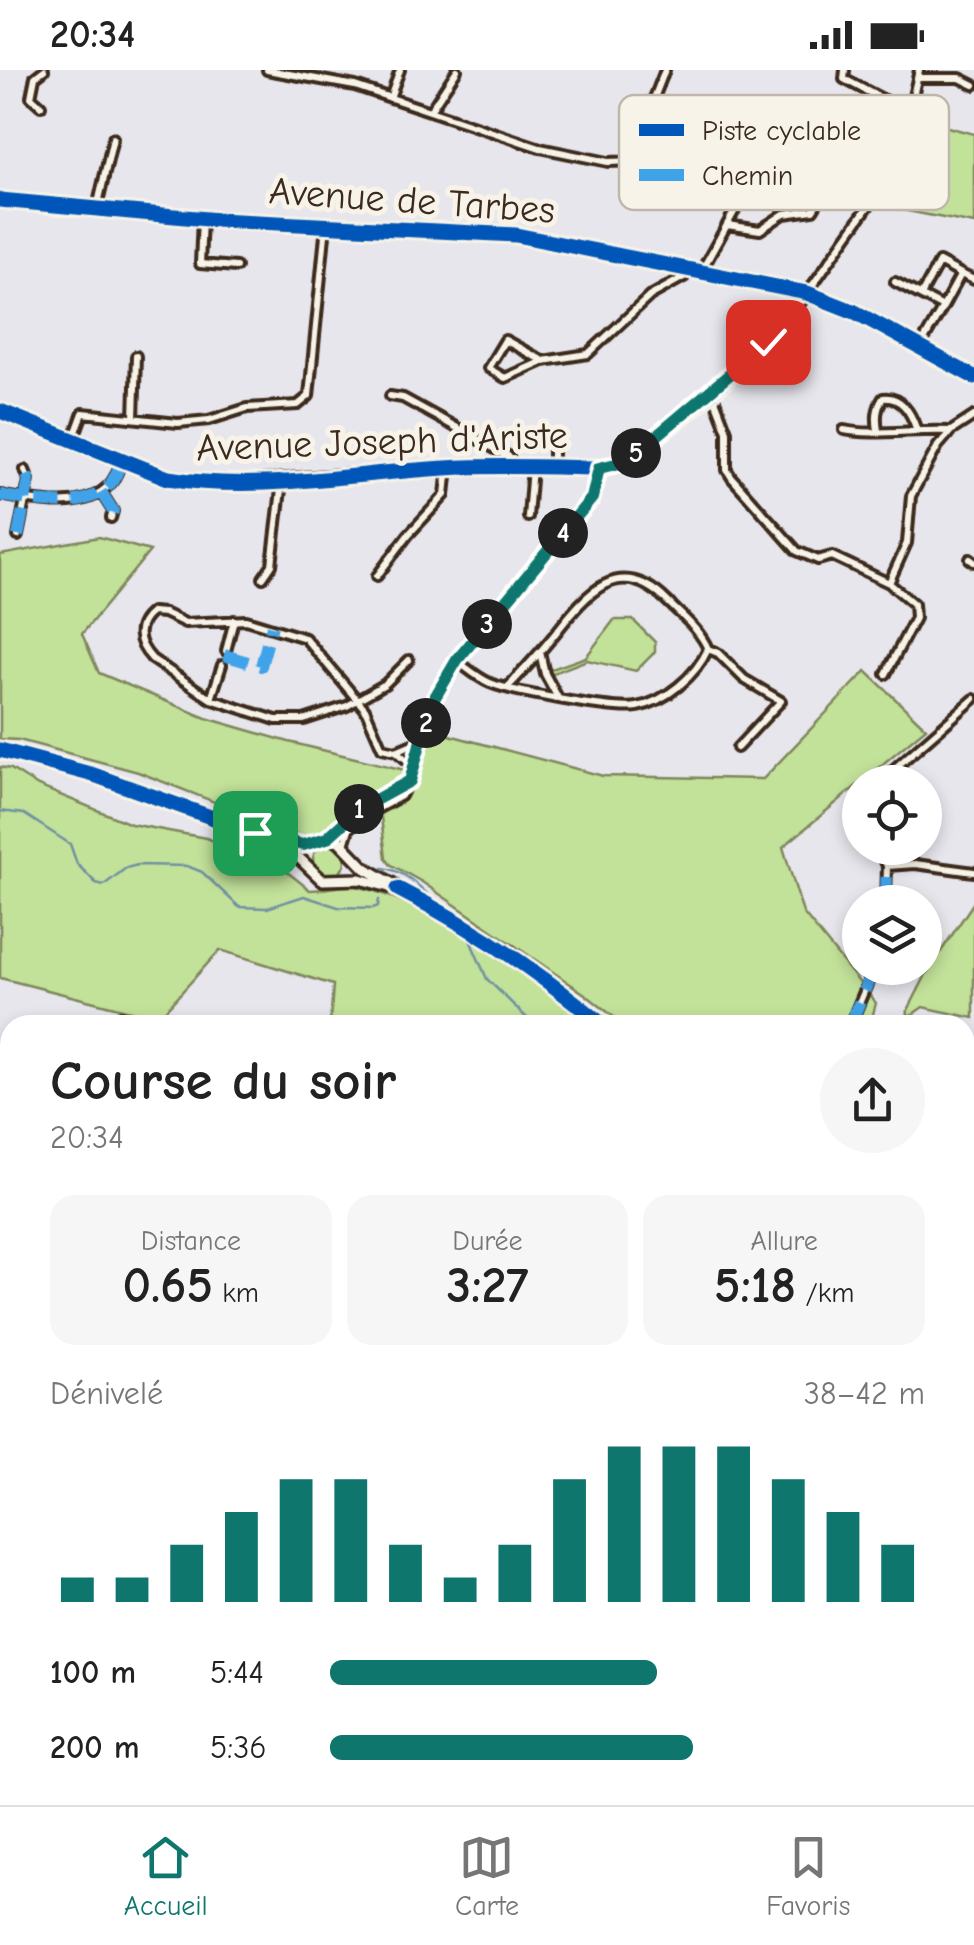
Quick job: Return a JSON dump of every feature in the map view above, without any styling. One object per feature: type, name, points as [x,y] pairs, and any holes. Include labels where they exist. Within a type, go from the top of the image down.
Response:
[{"type":"street","points":[[41,106],[31,96],[35,77],[44,70]]},
{"type":"street","points":[[267,70],[355,86],[540,148],[619,162]]},
{"type":"street","points":[[390,98],[400,70]]},
{"type":"street","points":[[430,111],[456,70]]},
{"type":"street","points":[[655,95],[665,70]]},
{"type":"street","points":[[845,70],[844,80],[874,95]]},
{"type":"street","points":[[918,74],[960,78],[974,85]]},
{"type":"street","points":[[96,208],[113,138]]},
{"type":"street","name":"Avenue de Tarbes","points":[[0,200],[202,218],[516,235],[807,293],[839,304],[974,377]]},
{"type":"street","points":[[702,270],[735,210]]},
{"type":"street","points":[[727,225],[760,230],[784,214],[814,210]]},
{"type":"street","points":[[341,878],[349,867],[349,829],[362,817],[401,796],[416,767],[431,704],[457,660],[592,498],[599,468],[620,463],[640,450],[768,342],[866,210]]},
{"type":"street","points":[[202,218],[200,264],[236,266]]},
{"type":"street","points":[[73,440],[84,413],[178,424],[209,420],[248,408],[298,405],[309,396],[326,224]]},
{"type":"street","points":[[920,295],[939,262],[974,280]]},
{"type":"street","points":[[543,361],[505,340],[488,368],[506,378],[543,361],[588,354],[650,296],[684,277],[688,267]]},
{"type":"street","points":[[920,347],[961,274]]},
{"type":"street","points":[[896,282],[943,307]]},
{"type":"street","points":[[134,418],[136,356]]},
{"type":"street","points":[[712,392],[727,431],[728,470],[732,478],[797,551],[818,560],[832,556],[889,582],[914,604],[916,610],[886,674]]},
{"type":"street","points":[[390,396],[403,398],[508,456],[515,466]]},
{"type":"street","points":[[878,431],[876,416],[880,403],[890,397],[901,403],[916,428]]},
{"type":"street","name":"Avenue Joseph d'Ariste","points":[[0,411],[168,478],[194,482],[282,481],[448,468],[599,468]]},
{"type":"street","points":[[889,582],[908,544],[911,496],[938,446],[951,431],[974,416]]},
{"type":"street","points":[[844,430],[951,431]]},
{"type":"street","points":[[553,435],[553,467]]},
{"type":"street","points":[[0,496],[69,502],[100,492],[112,482],[122,460]]},
{"type":"street","points":[[528,516],[532,467]]},
{"type":"street","points":[[377,576],[444,495],[448,468]]},
{"type":"street","points":[[18,536],[29,480],[25,470]]},
{"type":"street","points":[[263,578],[272,565],[282,481]]},
{"type":"street","points":[[100,492],[113,511],[110,518]]},
{"type":"street","points":[[457,660],[488,682],[508,687],[623,709],[660,700],[703,660],[708,649],[703,636],[652,586],[630,580],[608,582],[588,593],[508,687]]},
{"type":"street","points":[[409,660],[385,684],[356,701],[328,714],[304,720],[276,720],[211,699],[144,650],[138,633],[142,620],[152,612],[185,623],[234,620],[272,626],[305,638],[356,701],[365,710],[382,748],[396,751],[416,767]]},
{"type":"street","points":[[226,651],[234,620]]},
{"type":"street","points":[[708,649],[718,652],[744,679],[781,701],[737,748]]},
{"type":"street","points":[[540,652],[545,674],[558,697]]},
{"type":"street","points":[[211,699],[222,665]]},
{"type":"street","points":[[898,765],[974,699]]},
{"type":"street","points":[[396,751],[422,740]]},
{"type":"street","points":[[0,750],[94,775],[255,833],[303,845],[322,840],[347,849],[365,868],[398,889],[511,952],[590,1015]]},
{"type":"street","points":[[308,866],[308,852],[359,809],[410,781]]},
{"type":"street","points":[[255,833],[308,866],[322,880],[360,878],[398,889]]},
{"type":"street","points":[[886,885],[886,866],[914,864],[974,872]]},
{"type":"street","points":[[854,1015],[867,985]]},
{"type":"green space","points":[[949,127],[974,134],[974,224],[903,210],[949,210]]},
{"type":"green space","points":[[99,537],[150,551],[82,634],[99,673],[206,718],[417,773],[427,729],[603,776],[763,779],[866,671],[926,728],[882,765],[842,765],[842,798],[783,847],[803,913],[842,961],[842,985],[861,985],[876,1003],[873,1015],[611,1015],[422,882],[390,864],[381,817],[304,837],[138,772],[19,740],[0,739],[0,555]]},
{"type":"green space","points":[[614,620],[633,620],[655,642],[655,652],[636,671],[587,660],[551,674],[549,670],[586,657]]},
{"type":"green space","points":[[0,767],[131,824],[206,838],[276,863],[310,890],[356,886],[414,907],[511,964],[576,1015],[331,1015],[333,985],[220,950],[161,1015],[146,1015],[0,978]]},
{"type":"green space","points":[[329,844],[340,849],[345,860],[340,871],[329,876],[318,871],[313,860],[318,849]]},
{"type":"green space","points":[[974,902],[974,1015],[923,1007],[911,1015],[907,1012],[921,985],[942,985],[942,950]]},
{"type":"waterway","points":[[0,811],[24,814],[70,844],[77,864],[96,883],[104,885],[126,868],[138,865],[187,866],[202,872],[239,907],[267,908],[304,896],[338,907],[373,908],[379,900]]},
{"type":"waterway","points":[[383,868],[407,877],[440,906]]},
{"type":"waterway","points":[[446,920],[470,940],[487,979],[524,1015]]},
{"type":"marked path","points":[[0,495],[58,502],[88,498],[111,483],[122,460]]},
{"type":"marked path","points":[[18,536],[29,480],[25,470]]},
{"type":"marked path","points":[[101,492],[113,511],[111,518]]},
{"type":"marked path","points":[[224,655],[261,666],[272,626]]},
{"type":"marked path","points":[[886,885],[887,866]]},
{"type":"marked path","points":[[854,1015],[867,985]]},
{"type":"cycle path","points":[[0,200],[218,220],[516,235],[807,293],[855,312],[974,377]]},
{"type":"cycle path","points":[[0,411],[168,478],[202,482],[272,483],[464,467],[599,468],[620,463],[639,451],[712,392],[768,342],[793,309]]},
{"type":"cycle path","points":[[0,750],[94,775],[255,833]]},
{"type":"cycle path","points":[[398,889],[504,951],[590,1015]]},
{"type":"route","points":[[255,833],[303,845],[327,838],[359,809],[410,781],[431,704],[462,653],[592,498],[599,468],[620,463],[640,450],[768,342]]}]
